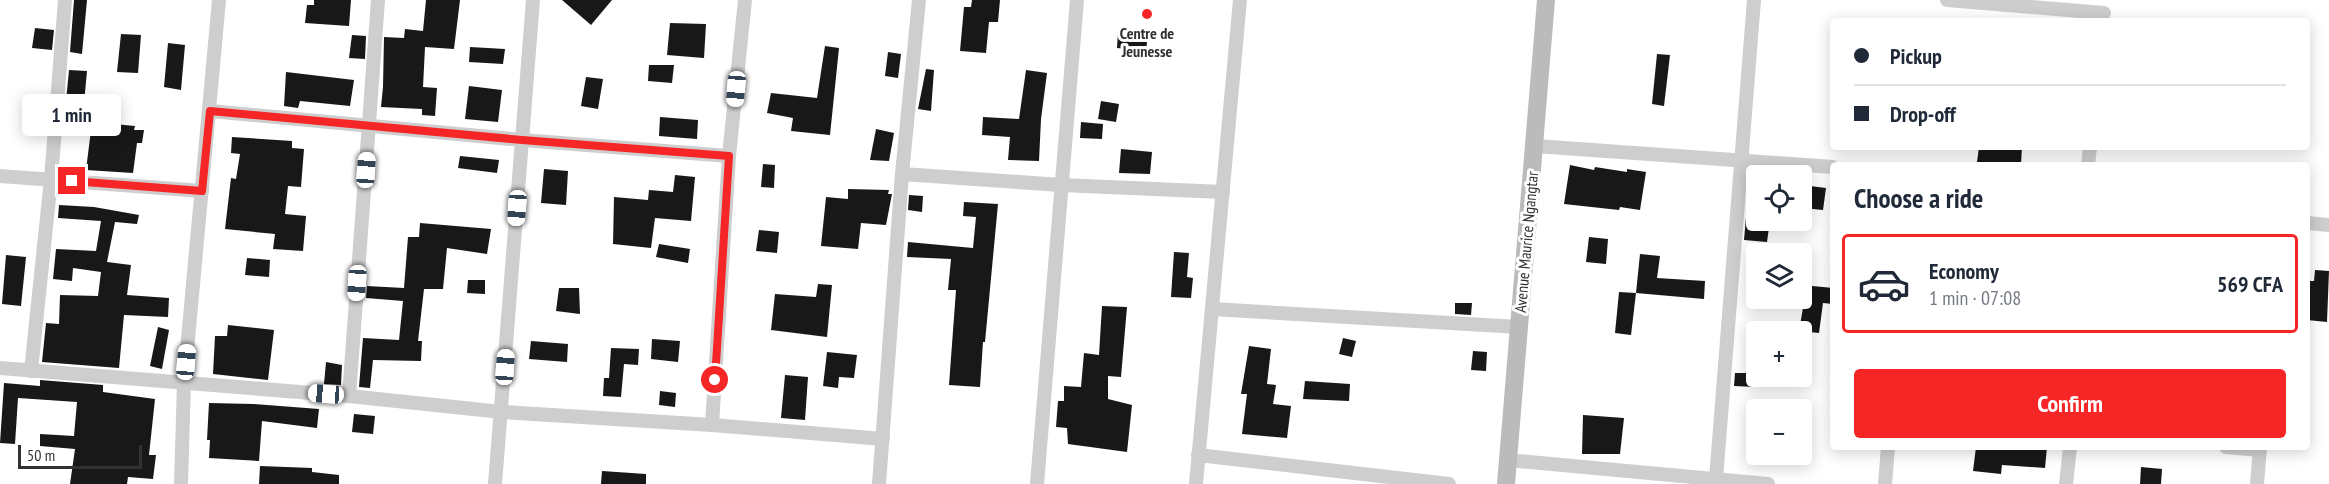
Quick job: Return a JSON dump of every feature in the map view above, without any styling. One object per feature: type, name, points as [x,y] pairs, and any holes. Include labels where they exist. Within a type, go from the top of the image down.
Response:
[{"type":"street","points":[[31,371],[51,179],[65,0]]},
{"type":"street","points":[[181,484],[184,383],[219,0]]},
{"type":"street","points":[[349,396],[378,0]]},
{"type":"street","points":[[495,484],[533,0]]},
{"type":"street","points":[[712,425],[729,156],[745,0]]},
{"type":"street","points":[[879,484],[902,174],[919,0]]},
{"type":"street","points":[[1037,484],[1077,0]]},
{"type":"street","points":[[1196,484],[1240,0]]},
{"type":"street","name":"Avenue Maurice Ngangtar","points":[[1506,484],[1546,0]]},
{"type":"street","points":[[1716,478],[1754,0]]},
{"type":"street","points":[[1947,0],[2104,11]]},
{"type":"street","points":[[210,111],[522,140],[729,156]]},
{"type":"street","points":[[1534,146],[1830,167]]},
{"type":"street","points":[[902,174],[1061,185],[1223,192]]},
{"type":"street","points":[[0,176],[202,191]]},
{"type":"street","points":[[2310,223],[2329,225]]},
{"type":"street","points":[[1212,309],[1519,327]]},
{"type":"street","points":[[0,368],[349,396],[502,412],[712,425],[883,439]]},
{"type":"street","points":[[1885,484],[1888,450]]},
{"type":"street","points":[[2066,484],[2070,450]]},
{"type":"street","points":[[2257,484],[2260,450]]},
{"type":"street","points":[[1198,456],[1449,484]]},
{"type":"street","points":[[1508,460],[1768,484]]},
{"type":"building","points":[[74,0],[87,0],[82,54],[70,52]]},
{"type":"building","points":[[314,0],[351,0],[349,26],[305,23],[307,5],[314,5]]},
{"type":"building","points":[[426,0],[460,0],[454,49],[425,47],[423,87],[437,88],[435,116],[422,115],[422,109],[381,107],[384,37],[404,38],[405,29],[423,31]]},
{"type":"building","points":[[562,0],[612,0],[591,25]]},
{"type":"building","points":[[972,0],[1000,0],[998,22],[989,22],[986,53],[960,51],[964,7],[971,7]]},
{"type":"building","points":[[670,23],[706,24],[704,58],[667,55]]},
{"type":"building","points":[[35,28],[54,30],[52,50],[32,48]]},
{"type":"building","points":[[1118,31],[1148,34],[1146,51],[1117,48]]},
{"type":"building","points":[[121,34],[141,35],[138,73],[117,72]]},
{"type":"building","points":[[352,35],[366,36],[365,59],[349,58]]},
{"type":"building","points":[[168,43],[185,45],[181,90],[164,87]]},
{"type":"building","points":[[825,46],[839,48],[830,135],[791,131],[793,118],[767,113],[771,93],[817,98]]},
{"type":"building","points":[[470,47],[505,49],[503,64],[469,62]]},
{"type":"building","points":[[888,52],[901,54],[898,78],[885,76]]},
{"type":"building","points":[[1657,54],[1670,55],[1664,106],[1652,104]]},
{"type":"building","points":[[649,65],[674,65],[672,83],[648,81]]},
{"type":"building","points":[[926,69],[934,70],[931,111],[918,109]]},
{"type":"building","points":[[69,70],[87,71],[84,103],[66,101]]},
{"type":"building","points":[[1026,70],[1047,73],[1041,119],[1039,161],[1008,160],[1010,137],[982,135],[983,117],[1019,119]]},
{"type":"building","points":[[286,72],[354,80],[350,106],[300,101],[298,108],[284,106]]},
{"type":"building","points":[[586,77],[603,79],[598,109],[581,106]]},
{"type":"building","points":[[469,86],[502,90],[498,122],[465,119]]},
{"type":"building","points":[[1101,101],[1119,104],[1116,122],[1098,119]]},
{"type":"building","points":[[660,117],[698,120],[697,139],[659,136]]},
{"type":"building","points":[[92,122],[135,126],[134,130],[144,130],[142,143],[137,143],[133,173],[86,170]]},
{"type":"building","points":[[1081,122],[1103,124],[1102,139],[1080,138]]},
{"type":"building","points":[[876,129],[894,133],[889,161],[870,160]]},
{"type":"building","points":[[232,137],[292,141],[292,148],[304,149],[301,187],[288,186],[285,214],[306,216],[303,251],[273,249],[275,234],[225,229],[231,178],[236,179],[240,154],[231,153]]},
{"type":"building","points":[[1121,149],[1152,152],[1150,174],[1119,173]]},
{"type":"building","points":[[1979,150],[2022,150],[2021,162],[1977,162]]},
{"type":"building","points":[[460,156],[499,160],[497,173],[458,168]]},
{"type":"building","points":[[763,164],[775,165],[774,188],[761,187]]},
{"type":"building","points":[[1570,165],[1594,170],[1595,167],[1627,172],[1627,169],[1646,172],[1640,210],[1564,204]]},
{"type":"building","points":[[544,169],[568,171],[566,205],[541,203]]},
{"type":"building","points":[[675,175],[695,177],[691,221],[655,218],[651,248],[613,244],[614,197],[648,200],[649,190],[673,192]]},
{"type":"building","points":[[1812,186],[1826,188],[1823,210],[1812,209]]},
{"type":"building","points":[[848,189],[889,190],[888,194],[892,194],[886,225],[861,223],[858,249],[821,246],[826,197],[848,199]]},
{"type":"building","points":[[909,195],[923,196],[922,212],[908,210]]},
{"type":"building","points":[[964,202],[998,204],[980,387],[949,385],[956,290],[948,290],[951,259],[907,257],[908,242],[973,248],[976,217],[963,216]]},
{"type":"building","points":[[59,205],[94,207],[139,215],[137,224],[115,222],[107,262],[131,265],[127,295],[169,298],[168,317],[124,315],[119,368],[42,362],[46,323],[59,324],[60,295],[98,296],[101,272],[73,268],[72,281],[53,279],[56,249],[96,251],[101,221],[58,218]]},
{"type":"building","points":[[1746,218],[1746,231],[1768,231],[1767,242],[1744,240]]},
{"type":"building","points":[[420,223],[491,229],[487,254],[447,248],[443,289],[424,289],[418,341],[422,341],[421,361],[373,360],[370,388],[359,387],[363,338],[399,340],[403,301],[366,298],[367,286],[404,288],[408,237],[419,237]]},
{"type":"building","points":[[759,230],[779,232],[777,253],[756,251]]},
{"type":"building","points":[[1589,237],[1608,239],[1606,264],[1586,262]]},
{"type":"building","points":[[659,244],[690,249],[688,263],[656,257]]},
{"type":"building","points":[[1174,252],[1189,253],[1187,277],[1193,278],[1191,298],[1171,297]]},
{"type":"building","points":[[1640,254],[1660,256],[1657,278],[1705,281],[1704,299],[1636,293]]},
{"type":"building","points":[[6,255],[26,257],[21,306],[2,304]]},
{"type":"building","points":[[247,258],[270,260],[269,277],[245,275]]},
{"type":"building","points":[[2315,270],[2329,271],[2327,322],[2310,320],[2310,281],[2314,281]]},
{"type":"building","points":[[468,280],[485,280],[485,294],[467,293]]},
{"type":"building","points":[[818,284],[832,285],[827,337],[771,330],[775,294],[816,297]]},
{"type":"building","points":[[1812,286],[1830,288],[1830,304],[1823,303],[1819,333],[1812,332],[1812,321],[1801,321],[1803,309],[1812,309]]},
{"type":"building","points":[[559,288],[579,288],[580,314],[556,311]]},
{"type":"building","points":[[1619,292],[1636,293],[1631,335],[1615,333]]},
{"type":"building","points":[[1455,303],[1472,303],[1471,315],[1455,314]]},
{"type":"building","points":[[1102,306],[1127,307],[1121,377],[1108,376],[1108,399],[1132,405],[1127,452],[1068,444],[1067,428],[1056,427],[1058,401],[1064,401],[1064,386],[1081,387],[1084,353],[1099,355]]},
{"type":"building","points":[[228,325],[274,330],[268,380],[213,374],[215,336],[227,336]]},
{"type":"building","points":[[158,327],[169,330],[162,369],[150,366]]},
{"type":"building","points":[[1343,338],[1356,341],[1352,357],[1339,354]]},
{"type":"building","points":[[652,339],[680,341],[678,362],[651,359]]},
{"type":"building","points":[[531,341],[568,344],[567,362],[529,359]]},
{"type":"building","points":[[1249,346],[1271,349],[1267,384],[1276,385],[1273,404],[1291,406],[1287,438],[1242,434],[1247,394],[1241,394]]},
{"type":"building","points":[[611,348],[639,349],[638,365],[624,364],[621,397],[603,396],[604,378],[609,378]]},
{"type":"building","points":[[1473,351],[1487,352],[1486,371],[1471,370]]},
{"type":"building","points":[[827,352],[857,355],[854,378],[839,377],[838,388],[823,386]]},
{"type":"building","points":[[326,362],[342,365],[341,385],[324,384]]},
{"type":"building","points":[[1735,373],[1746,373],[1746,387],[1734,386]]},
{"type":"building","points":[[785,375],[808,377],[805,420],[781,418]]},
{"type":"building","points":[[40,380],[103,385],[103,392],[155,399],[149,455],[156,455],[153,479],[128,477],[127,484],[70,484],[75,449],[40,446],[40,434],[74,436],[77,402],[18,398],[15,444],[0,443],[4,383],[40,386]]},
{"type":"building","points":[[1305,381],[1350,384],[1349,401],[1303,399]]},
{"type":"building","points":[[660,391],[676,393],[675,407],[659,405]]},
{"type":"building","points":[[209,403],[319,409],[317,428],[262,421],[259,461],[209,458],[210,440],[207,440]]},
{"type":"building","points":[[354,414],[375,416],[373,434],[352,432]]},
{"type":"building","points":[[1583,415],[1624,418],[1620,454],[1582,454]]},
{"type":"building","points":[[1976,450],[2047,450],[2045,468],[2002,465],[2001,474],[1973,471]]},
{"type":"building","points":[[260,466],[312,468],[312,472],[339,475],[339,484],[259,484]]},
{"type":"building","points":[[2141,467],[2162,469],[2161,484],[2140,484]]},
{"type":"building","points":[[602,471],[646,474],[646,484],[601,484]]},
{"type":"place","name":"Centre de Jeunesse","points":[[1147,14]]},
{"type":"route","points":[[72,181],[202,191],[210,111],[522,140],[729,156],[715,380]]}]
